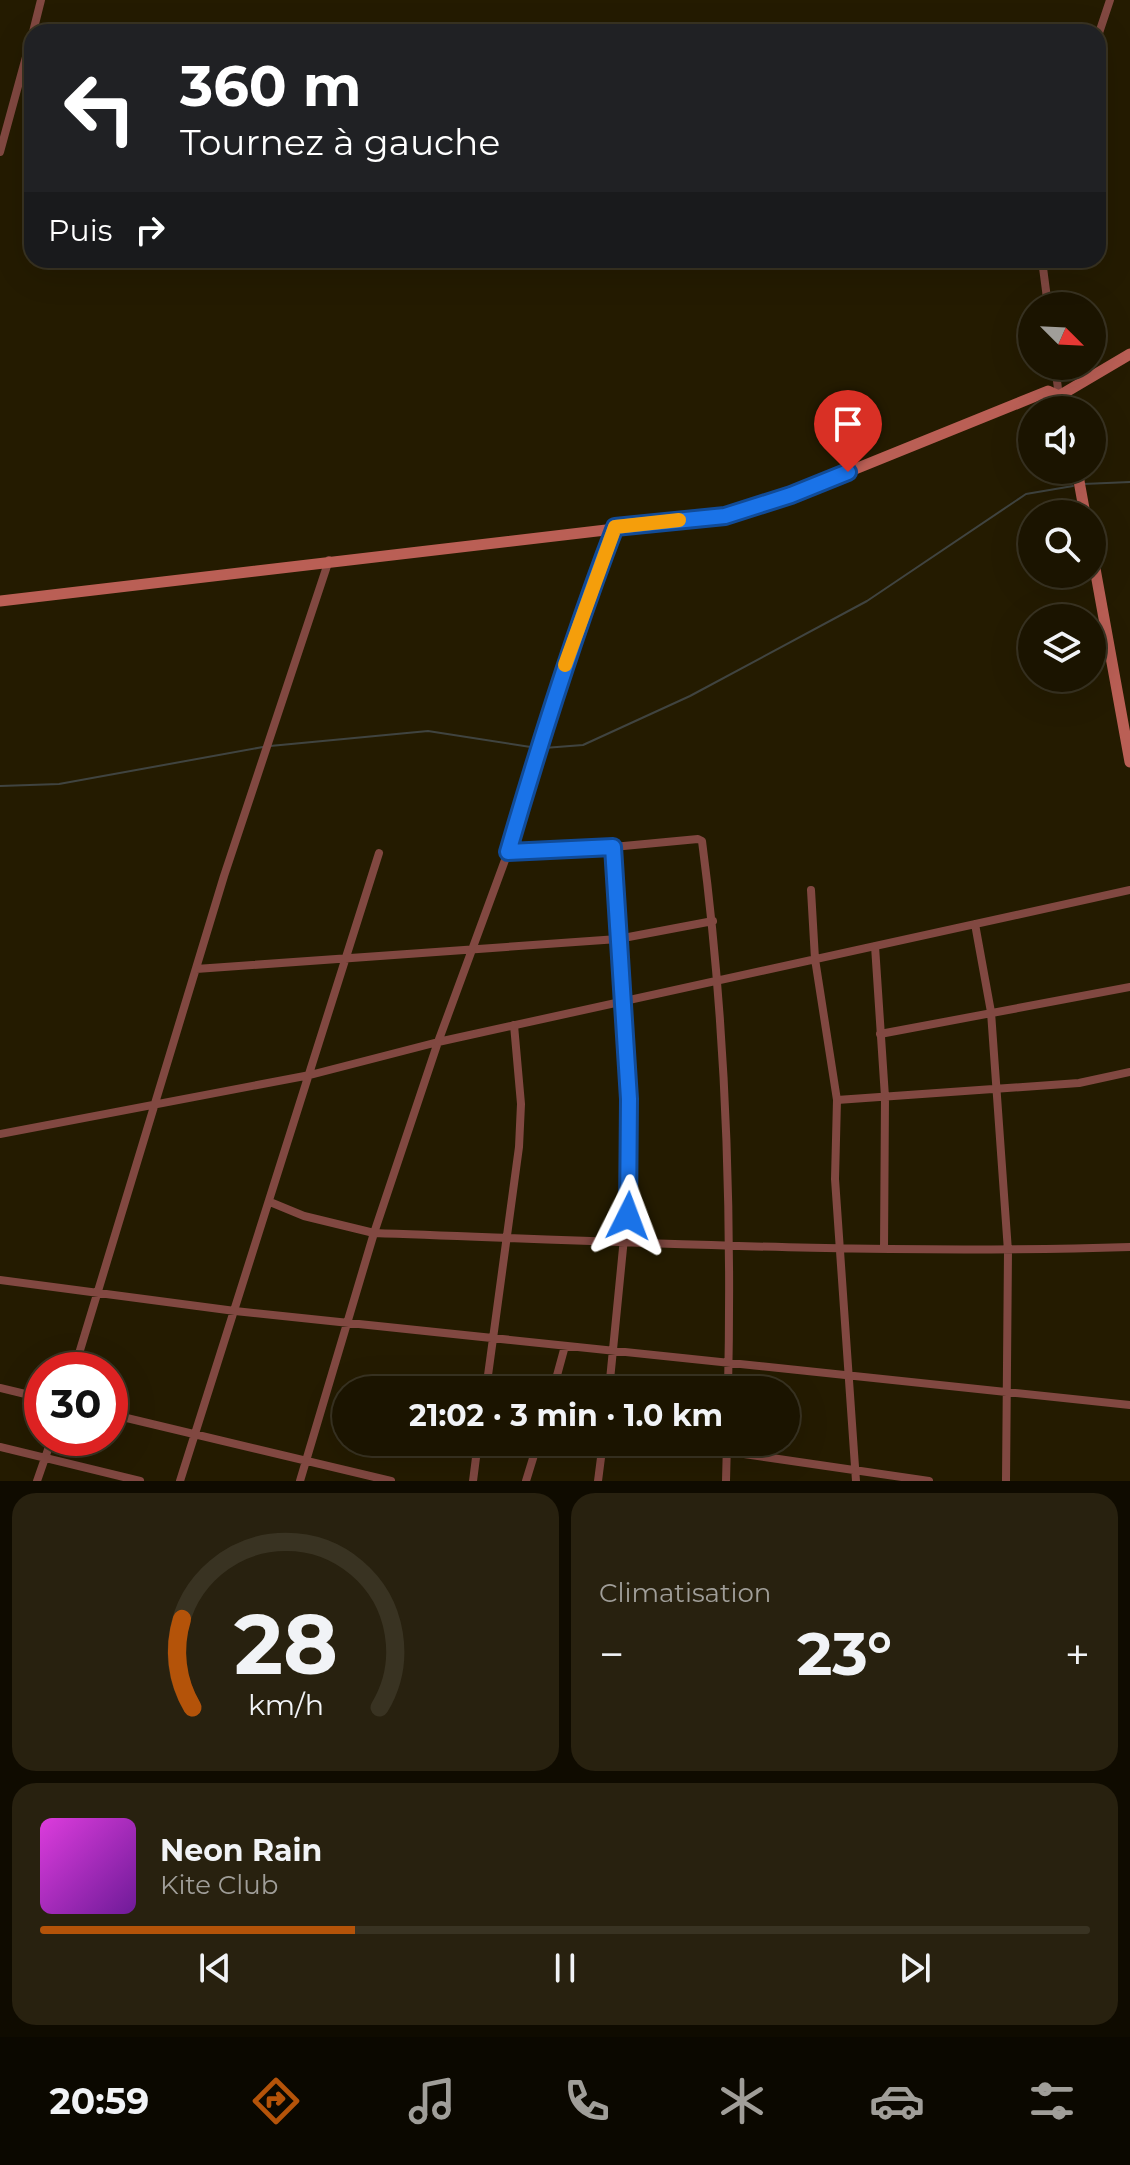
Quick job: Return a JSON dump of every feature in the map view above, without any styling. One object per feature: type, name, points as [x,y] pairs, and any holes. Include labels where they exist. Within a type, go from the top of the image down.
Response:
[{"type":"street","points":[[34,24],[41,0]]},
{"type":"street","points":[[1102,24],[1110,0]]},
{"type":"street","points":[[0,152],[24,63]]},
{"type":"street","points":[[1043,268],[1046,292]]},
{"type":"street","points":[[1059,396],[1130,354]]},
{"type":"street","points":[[1057,380],[1059,396]]},
{"type":"street","points":[[1036,396],[1048,391],[1059,396]]},
{"type":"street","points":[[0,601],[329,560],[725,516],[791,495],[1018,403]]},
{"type":"street","points":[[300,1481],[374,1233],[438,1042],[508,852],[560,678],[615,527]]},
{"type":"street","points":[[80,1352],[196,969],[329,560]]},
{"type":"street","points":[[1099,588],[1128,737],[1130,762]]},
{"type":"street","points":[[508,852],[700,839],[713,921],[726,1117],[729,1376]]},
{"type":"street","points":[[611,1376],[631,1167],[613,847]]},
{"type":"street","points":[[180,1481],[379,853]]},
{"type":"street","points":[[811,890],[815,959],[837,1100],[835,1179],[856,1481]]},
{"type":"street","points":[[0,1134],[155,1102],[310,1075],[438,1042],[1130,890]]},
{"type":"street","points":[[196,969],[344,961],[618,939],[713,921]]},
{"type":"street","points":[[975,924],[991,1012],[1008,1251],[1006,1481]]},
{"type":"street","points":[[875,946],[885,1097],[884,1249]]},
{"type":"street","points":[[880,1034],[1130,987]]},
{"type":"street","points":[[488,1376],[520,1118],[514,1025]]},
{"type":"street","points":[[837,1100],[998,1086],[1079,1083],[1130,1072]]},
{"type":"street","points":[[270,1202],[304,1216],[374,1233],[841,1249],[1008,1251],[1130,1247]]},
{"type":"street","points":[[0,1280],[235,1311],[1130,1405]]},
{"type":"street","points":[[557,1376],[565,1346]]},
{"type":"street","points":[[0,1388],[24,1394]]},
{"type":"street","points":[[128,1418],[305,1458],[391,1481]]},
{"type":"street","points":[[0,1447],[140,1481]]},
{"type":"street","points":[[37,1481],[45,1456]]},
{"type":"street","points":[[473,1481],[476,1456]]},
{"type":"street","points":[[526,1481],[534,1456]]},
{"type":"street","points":[[598,1481],[601,1456]]},
{"type":"street","points":[[726,1481],[727,1456]]},
{"type":"street","points":[[755,1456],[929,1481]]},
{"type":"waterway","points":[[1106,483],[1130,482]]},
{"type":"waterway","points":[[544,748],[583,745],[690,696],[867,601],[1026,494],[1073,486]]},
{"type":"waterway","points":[[270,746],[428,731],[537,748]]},
{"type":"waterway","points":[[0,786],[59,784],[263,747]]},
{"type":"slow traffic","points":[[565,665],[615,527],[679,520]]},
{"type":"route","points":[[628,1216],[631,1167],[629,1099],[613,847],[508,852],[522,804],[560,678],[615,527],[725,516],[791,495],[848,472]]}]
